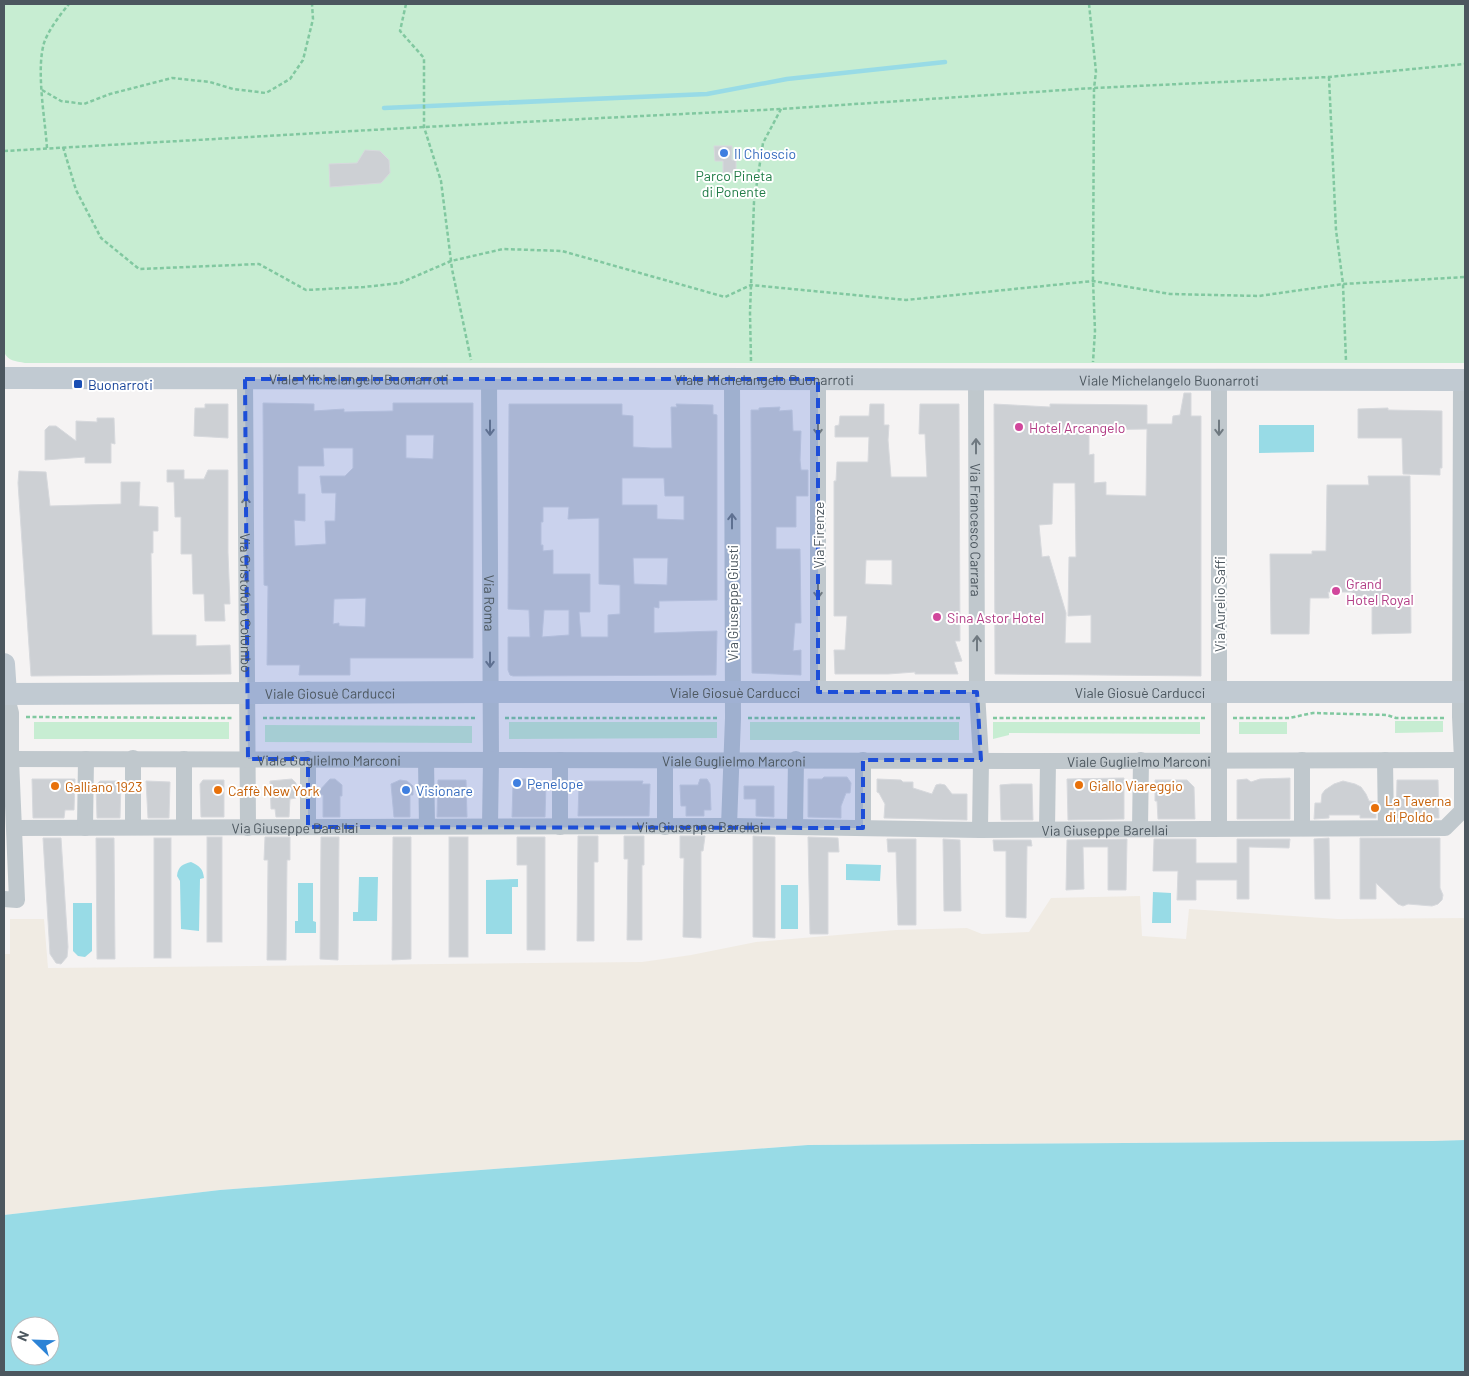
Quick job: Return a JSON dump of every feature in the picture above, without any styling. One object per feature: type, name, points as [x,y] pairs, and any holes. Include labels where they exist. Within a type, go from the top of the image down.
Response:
[{"type":"street","name":"Viale Michelangelo Buonarroti","points":[[4,362],[22,369],[62,379]]},
{"type":"street","name":"Viale Michelangelo Buonarroti","points":[[4,378],[1463,380]]},
{"type":"street","name":"Via Cristoforo Colombo","points":[[245,379],[248,828]]},
{"type":"street","name":"Via Roma","points":[[481,379],[490,692],[490,826]]},
{"type":"street","name":"Via Firenze","points":[[818,379],[818,692]]},
{"type":"street","name":"Via Aurelio Saffi","points":[[1219,379],[1219,828]]},
{"type":"street","name":"Via Giuseppe Giusti","points":[[729,826],[742,380]]},
{"type":"street","name":"Via Francesco Carrara","points":[[976,380],[977,692],[981,760],[980,830]]},
{"type":"street","points":[[1463,380],[1464,811]]},
{"type":"street","points":[[4,664],[5,694],[11,713],[7,759],[14,828],[17,900],[4,900]]},
{"type":"street","name":"Viale Giosuè Carducci","points":[[5,694],[1463,692]]},
{"type":"street","points":[[133,827],[134,758]]},
{"type":"street","name":"Viale Guglielmo Marconi","points":[[7,759],[1464,760]]},
{"type":"street","points":[[85,828],[86,759]]},
{"type":"street","points":[[184,759],[184,826]]},
{"type":"street","points":[[308,759],[308,827]]},
{"type":"street","points":[[795,827],[796,759]]},
{"type":"street","points":[[426,760],[427,826]]},
{"type":"street","points":[[560,760],[560,827]]},
{"type":"street","points":[[665,760],[665,827]]},
{"type":"street","points":[[863,828],[864,760]]},
{"type":"street","points":[[1140,829],[1141,760]]},
{"type":"street","points":[[1302,760],[1302,828]]},
{"type":"street","points":[[1385,760],[1386,828]]},
{"type":"street","points":[[1047,830],[1048,761]]},
{"type":"street","name":"Via Giuseppe Barellai","points":[[14,828],[184,826],[248,828],[729,826],[980,830],[1445,828],[1464,811]]},
{"type":"path","points":[[47,148],[41,70],[44,43],[58,17],[69,4]]},
{"type":"path","points":[[42,90],[61,101],[84,104],[110,94],[172,78],[210,82],[233,89],[266,93],[290,79],[303,60],[313,20],[312,4]]},
{"type":"path","points":[[406,4],[400,31],[424,58],[424,127],[442,181],[451,261],[473,370],[481,379]]},
{"type":"path","points":[[1089,4],[1096,72],[1094,88],[1095,331],[1091,380]]},
{"type":"path","points":[[4,151],[424,127],[781,110],[1094,88],[1329,77],[1465,64]]},
{"type":"path","points":[[1329,77],[1336,230],[1343,284],[1347,380]]},
{"type":"path","points":[[742,380],[750,313],[754,202],[763,143],[781,110]]},
{"type":"path","points":[[63,147],[76,190],[101,238],[139,269],[259,264],[306,290],[400,283],[451,261],[503,249],[562,251],[725,297],[751,285],[906,300],[1094,281],[1170,294],[1259,296],[1343,284],[1465,277]]},
{"type":"highlighted area","points":[[245,379],[818,379],[818,692],[977,692],[981,760],[863,760],[863,828],[308,827],[308,759],[248,759]]},
{"type":"green space","name":"Parco Pineta di Ponente","points":[[4,4],[1465,4],[1465,363],[25,363],[15,361],[10,359],[4,352]]},
{"type":"green space","points":[[1395,721],[1443,721],[1443,732],[1395,733]]},
{"type":"green space","points":[[34,722],[229,722],[229,739],[34,739]]},
{"type":"green space","points":[[509,722],[717,722],[717,738],[509,739]]},
{"type":"green space","points":[[750,722],[959,722],[959,740],[750,740]]},
{"type":"green space","points":[[993,722],[1200,722],[1200,734],[1009,733],[1009,735],[993,739]]},
{"type":"green space","points":[[1239,722],[1287,722],[1287,734],[1239,734]]},
{"type":"green space","points":[[265,725],[472,726],[472,743],[265,742]]},
{"type":"sand","points":[[1140,896],[1142,936],[1186,939],[1189,909],[1338,919],[1464,918],[1465,913],[1465,1140],[808,1145],[220,1190],[4,1215],[4,954],[10,954],[10,919],[44,919],[48,968],[642,962],[691,955],[756,942],[896,930],[967,928],[982,934],[1029,932],[1051,898]]},
{"type":"water","points":[[1259,425],[1314,425],[1314,452],[1259,453]]},
{"type":"water","points":[[191,862],[200,868],[204,878],[200,879],[199,931],[181,929],[180,881],[177,876],[181,866]]},
{"type":"water","points":[[846,864],[881,865],[880,881],[846,880]]},
{"type":"water","points":[[359,877],[378,877],[377,921],[353,921],[353,912],[358,912]]},
{"type":"water","points":[[518,879],[518,887],[512,887],[512,934],[486,934],[486,880]]},
{"type":"water","points":[[298,883],[313,883],[313,921],[316,922],[316,933],[295,933],[295,921],[298,921]]},
{"type":"water","points":[[781,885],[798,885],[798,929],[781,929]]},
{"type":"water","points":[[1153,892],[1171,893],[1171,923],[1152,923]]},
{"type":"water","points":[[73,903],[92,903],[92,951],[85,957],[78,956],[73,951]]},
{"type":"water","points":[[1465,1140],[1465,1372],[4,1372],[4,1215],[220,1190],[808,1145]]},
{"type":"building","points":[[714,146],[732,146],[732,160],[736,160],[736,173],[723,173],[723,161],[715,161]]},
{"type":"building","points":[[365,150],[380,151],[389,160],[390,173],[381,183],[330,187],[329,164],[357,163]]},
{"type":"building","points":[[1184,393],[1191,393],[1191,416],[1201,416],[1201,676],[995,674],[994,404],[1050,407],[1050,404],[1147,405],[1147,424],[1172,424],[1173,416],[1180,415]],"holes":[[[1147,429],[1146,496],[1106,495],[1106,482],[1094,483],[1094,454],[1089,455],[1089,430]],[[1053,483],[1075,483],[1076,557],[1069,557],[1068,616],[1091,615],[1091,643],[1065,643],[1066,613],[1049,556],[1042,557],[1039,525],[1052,524]]]},
{"type":"building","points":[[263,403],[314,404],[314,411],[344,409],[344,412],[393,411],[393,403],[473,403],[473,658],[350,658],[350,675],[299,675],[300,665],[267,665],[268,586],[264,585]],"holes":[[[406,435],[434,435],[433,459],[406,458]],[[323,448],[353,448],[353,468],[345,476],[320,476],[322,493],[336,493],[335,521],[325,521],[326,544],[295,546],[294,520],[305,521],[305,494],[298,494],[298,466],[324,466]],[[366,598],[365,627],[339,626],[339,623],[333,624],[334,599]]]},
{"type":"building","points":[[205,404],[228,404],[228,438],[194,436],[195,408],[205,408]]},
{"type":"building","points":[[509,404],[622,404],[622,415],[633,416],[633,447],[651,448],[672,448],[671,407],[677,407],[676,404],[713,405],[713,414],[717,415],[717,600],[659,601],[659,608],[654,607],[654,633],[717,631],[716,675],[513,676],[510,675],[508,670],[508,637],[530,637],[529,610],[508,609]],"holes":[[[622,478],[664,478],[665,496],[684,496],[684,520],[657,519],[657,505],[622,505]],[[543,507],[569,507],[568,519],[599,518],[599,584],[620,585],[620,614],[608,615],[608,637],[581,637],[579,612],[590,612],[590,574],[553,574],[553,550],[543,551],[543,545],[541,545],[541,522],[543,522]],[[633,558],[668,558],[667,585],[634,584]],[[544,610],[569,610],[569,635],[542,637]]]},
{"type":"building","points":[[870,404],[884,404],[884,425],[889,425],[888,440],[891,477],[927,477],[925,434],[919,434],[920,404],[959,404],[960,641],[955,641],[962,661],[954,662],[958,674],[915,674],[915,672],[835,674],[834,650],[845,650],[847,616],[834,616],[834,481],[836,481],[837,462],[868,462],[869,437],[835,437],[835,426],[839,425],[840,416],[869,416]],"holes":[[[866,560],[892,560],[892,585],[865,584]]]},
{"type":"building","points":[[780,407],[779,411],[792,410],[793,431],[801,431],[801,470],[808,470],[808,496],[796,496],[796,527],[776,527],[776,549],[800,549],[801,623],[795,623],[793,651],[801,650],[801,675],[752,673],[751,410]]},
{"type":"building","points":[[1388,408],[1388,410],[1442,411],[1442,468],[1440,468],[1440,475],[1403,474],[1402,438],[1358,438],[1358,409]]},
{"type":"building","points":[[97,418],[114,418],[115,444],[111,443],[111,463],[85,463],[85,457],[45,460],[45,430],[49,426],[56,426],[76,441],[76,421],[97,422]]},
{"type":"building","points":[[167,470],[184,470],[184,479],[204,479],[208,470],[228,470],[230,604],[224,604],[225,621],[205,621],[204,594],[193,594],[192,554],[181,554],[181,517],[175,517],[174,482],[167,482]]},
{"type":"building","points":[[19,471],[46,472],[50,506],[121,504],[121,482],[140,482],[139,506],[158,507],[158,531],[153,531],[153,553],[151,553],[152,635],[196,635],[196,646],[230,645],[231,674],[31,676],[18,483]]},
{"type":"building","points":[[1368,476],[1410,476],[1411,633],[1372,634],[1372,598],[1353,598],[1352,592],[1328,592],[1329,598],[1310,598],[1309,634],[1271,634],[1270,554],[1312,554],[1312,551],[1326,551],[1327,485],[1369,485]]},
{"type":"building","points":[[824,777],[847,777],[851,783],[850,793],[846,793],[841,806],[841,818],[808,817],[808,779],[822,779]]},
{"type":"building","points":[[1124,778],[1124,819],[1068,820],[1067,779]]},
{"type":"building","points":[[1290,778],[1290,819],[1237,819],[1237,780],[1247,779],[1251,782],[1260,779]]},
{"type":"building","points":[[32,779],[75,779],[74,810],[65,810],[64,818],[33,818]]},
{"type":"building","points":[[292,779],[296,783],[296,798],[290,799],[289,817],[276,817],[275,809],[271,809],[270,781]]},
{"type":"building","points":[[330,779],[335,779],[342,785],[340,817],[323,817],[323,795],[318,795],[318,792]]},
{"type":"building","points":[[516,779],[528,779],[531,784],[546,783],[545,817],[512,817],[513,784]]},
{"type":"building","points":[[700,779],[707,779],[710,784],[711,810],[704,810],[704,816],[686,816],[686,806],[681,806],[680,785],[698,785]]},
{"type":"building","points":[[877,779],[913,782],[913,788],[932,794],[936,785],[940,784],[945,785],[952,794],[967,794],[967,820],[884,818],[885,804],[877,792]]},
{"type":"building","points":[[203,780],[224,780],[224,817],[201,817],[200,784]]},
{"type":"building","points":[[400,780],[407,781],[413,786],[413,795],[410,795],[410,817],[394,817],[391,784]]},
{"type":"building","points":[[438,780],[466,780],[467,817],[437,817]]},
{"type":"building","points":[[1155,780],[1187,780],[1194,787],[1195,819],[1158,819],[1157,801],[1155,801]]},
{"type":"building","points":[[1397,780],[1438,780],[1439,818],[1396,818]]},
{"type":"building","points":[[100,781],[121,781],[120,818],[97,818],[96,785]]},
{"type":"building","points":[[146,781],[170,782],[169,818],[148,818]]},
{"type":"building","points":[[584,781],[643,781],[642,784],[650,784],[649,816],[578,816],[579,784],[584,784]]},
{"type":"building","points":[[1343,781],[1361,787],[1369,801],[1376,802],[1376,818],[1360,818],[1360,815],[1329,815],[1329,818],[1314,819],[1315,803],[1321,803],[1322,794],[1325,790]]},
{"type":"building","points":[[1032,784],[1033,820],[1001,820],[1000,785]]},
{"type":"building","points":[[744,786],[774,786],[774,817],[756,816],[756,799],[744,799]]},
{"type":"building","points":[[578,836],[598,836],[598,862],[594,862],[594,941],[577,941]]},
{"type":"building","points":[[624,836],[644,836],[642,940],[627,940],[628,859],[624,859]]},
{"type":"building","points":[[680,836],[705,836],[703,851],[701,851],[701,938],[683,937],[684,858],[680,858]]},
{"type":"building","points":[[753,836],[775,837],[775,938],[753,937]]},
{"type":"building","points":[[207,837],[222,837],[222,942],[207,942]]},
{"type":"building","points":[[265,837],[290,837],[290,860],[287,860],[286,960],[267,960],[268,860],[264,860]]},
{"type":"building","points":[[321,837],[339,837],[338,960],[320,959]]},
{"type":"building","points":[[393,837],[411,837],[411,959],[392,960]]},
{"type":"building","points":[[449,837],[468,837],[468,957],[449,957]]},
{"type":"building","points":[[517,837],[545,837],[545,950],[527,950],[527,865],[517,865]]},
{"type":"building","points":[[808,837],[838,838],[839,852],[828,852],[828,934],[810,934]]},
{"type":"building","points":[[43,838],[61,838],[68,947],[67,957],[61,964],[56,963],[50,954]]},
{"type":"building","points":[[96,838],[114,838],[115,959],[97,959]]},
{"type":"building","points":[[154,838],[171,838],[171,958],[154,958]]},
{"type":"building","points":[[1329,838],[1330,899],[1315,899],[1314,839]]},
{"type":"building","points":[[1360,838],[1440,838],[1440,888],[1443,895],[1442,900],[1432,906],[1408,904],[1403,906],[1398,904],[1376,883],[1376,899],[1360,899]]},
{"type":"building","points":[[887,839],[916,839],[916,925],[898,925],[896,852],[888,852]]},
{"type":"building","points":[[943,839],[960,840],[961,911],[944,911]]},
{"type":"building","points":[[1127,839],[1126,890],[1108,890],[1108,847],[1083,847],[1084,889],[1066,890],[1067,840]]},
{"type":"building","points":[[1154,839],[1196,839],[1196,863],[1237,863],[1237,839],[1290,839],[1289,848],[1249,847],[1249,899],[1237,899],[1237,880],[1196,880],[1196,900],[1177,900],[1178,871],[1153,871]]},
{"type":"building","points":[[993,840],[1031,840],[1032,846],[1027,846],[1026,918],[1006,917],[1006,851],[994,851]]},
{"type":"waterway","points":[[384,108],[707,94],[787,79],[945,62]]},
{"type":"place","name":"Il Chioscio","points":[[724,153]]},
{"type":"place","name":"Buonarroti","points":[[78,384]]},
{"type":"place","name":"Hotel Arcangelo","points":[[1019,427]]},
{"type":"place","name":"Grand Hotel Royal","points":[[1336,591]]},
{"type":"place","name":"Sina Astor Hotel","points":[[937,617]]},
{"type":"place","name":"Penelope","points":[[517,783]]},
{"type":"place","name":"Giallo Viareggio","points":[[1079,785]]},
{"type":"place","name":"Galliano 1923","points":[[55,786]]},
{"type":"place","name":"Caffè New York","points":[[218,790]]},
{"type":"place","name":"Visionare","points":[[406,790]]},
{"type":"place","name":"La Taverna di Poldo","points":[[1375,808]]}]
